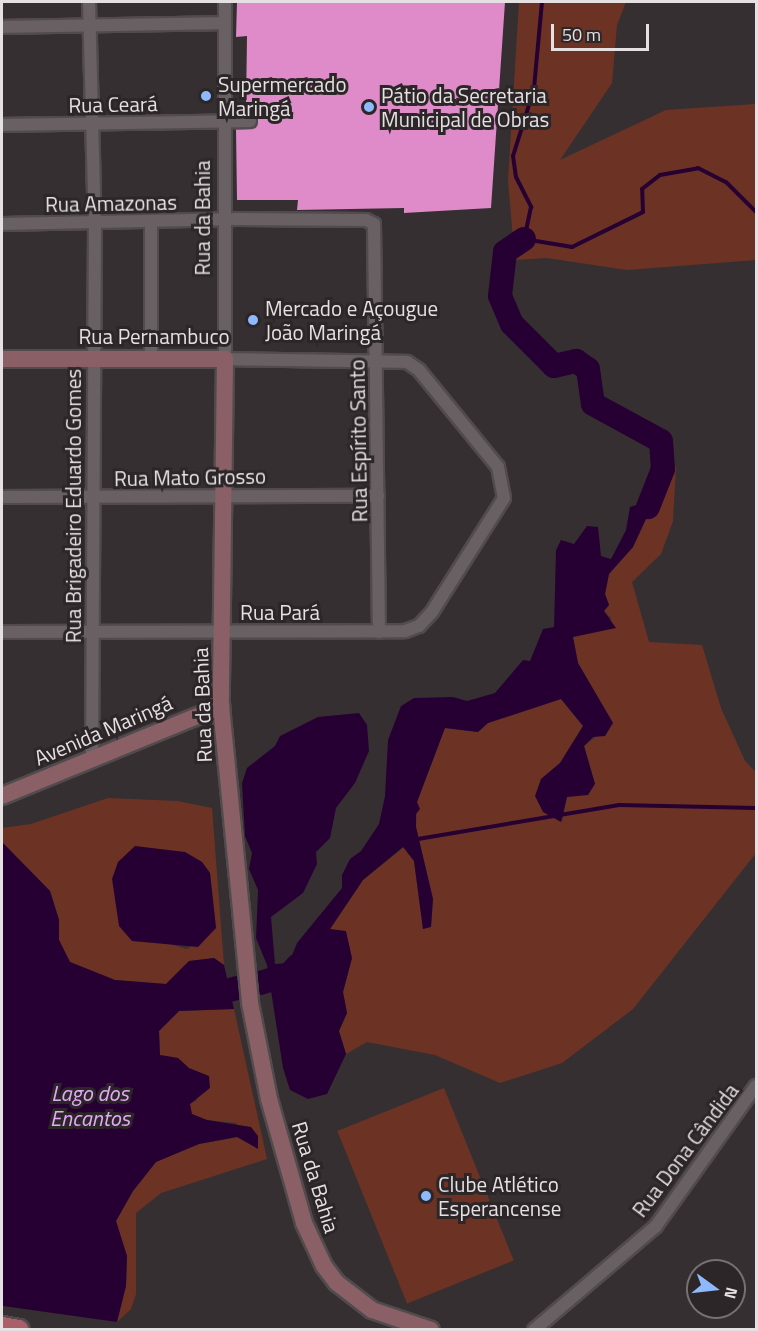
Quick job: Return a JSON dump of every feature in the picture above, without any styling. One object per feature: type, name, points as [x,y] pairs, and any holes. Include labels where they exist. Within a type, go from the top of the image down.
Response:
[{"type":"street","name":"Rua Brigadeiro Eduardo Gomes","points":[[89,2],[95,224],[92,759]]},
{"type":"street","name":"Rua da Bahia","points":[[225,2],[225,359],[221,706],[229,818],[250,1003],[269,1099],[304,1223],[324,1266],[354,1298],[388,1318],[431,1329]]},
{"type":"street","points":[[2,27],[225,23]]},
{"type":"street","name":"Rua Ceará","points":[[2,125],[250,121]]},
{"type":"street","name":"Rua Amazonas","points":[[2,224],[95,224],[225,219],[366,220]]},
{"type":"street","name":"Rua Espírito Santo","points":[[366,220],[374,224],[377,232],[379,632]]},
{"type":"street","points":[[150,222],[151,358]]},
{"type":"street","name":"Rua Pernambuco","points":[[2,359],[400,360],[418,370],[498,467],[505,488],[498,512]]},
{"type":"street","name":"Rua Mato Grosso","points":[[2,497],[378,496]]},
{"type":"street","name":"Rua Pará","points":[[2,632],[405,631],[425,620],[498,512]]},
{"type":"street","name":"Avenida Maringá","points":[[2,796],[221,706]]},
{"type":"street","name":"Rua Dona Cândida","points":[[534,1329],[656,1226],[756,1086]]},
{"type":"shaded area","points":[[519,2],[626,2],[617,25],[612,83],[560,160],[666,110],[756,104],[756,260],[627,270],[547,258],[515,260],[508,181]]},
{"type":"shaded area","points":[[676,466],[673,521],[661,554],[632,582],[649,642],[702,645],[721,708],[745,761],[756,772],[756,853],[633,1009],[562,1063],[500,1083],[435,1055],[367,1042],[346,1054],[339,1031],[347,1013],[343,992],[352,958],[330,929],[363,880],[404,847],[414,861],[423,929],[431,926],[433,899],[416,827],[417,802],[445,728],[478,732],[488,723],[561,699],[583,726],[560,763],[541,779],[562,822],[567,797],[595,783],[584,746],[613,723],[578,663],[573,637],[607,629],[611,618],[604,611],[609,605],[605,594],[609,574],[633,547],[665,478]]},
{"type":"shaded area","points":[[108,798],[177,801],[212,808],[224,965],[214,958],[189,961],[166,984],[115,980],[70,962],[59,940],[59,919],[50,891],[2,842],[2,828],[31,824]],"holes":[[[185,852],[202,862],[210,873],[216,928],[187,949],[163,942],[132,941]]]},
{"type":"shaded area","points":[[234,1009],[267,1159],[161,1193],[136,1213],[136,1294],[131,1309],[117,1322],[126,1286],[127,1256],[116,1221],[133,1191],[156,1162],[199,1144],[237,1137],[258,1148],[236,1123],[207,1120],[191,1114],[190,1104],[197,1100],[189,1068],[178,1058],[160,1055],[159,1031],[179,1011]]},
{"type":"shaded area","name":"Clube Atlético Esperancense","points":[[444,1088],[514,1260],[407,1304],[337,1131]]},
{"type":"water","points":[[665,478],[633,547],[609,574],[605,594],[609,605],[604,611],[616,628],[573,637],[578,663],[613,723],[605,736],[593,737],[584,746],[595,784],[588,795],[567,797],[561,822],[543,812],[535,796],[541,779],[560,763],[583,726],[561,699],[488,723],[478,732],[445,728],[417,802],[420,809],[416,814],[416,827],[433,899],[431,927],[423,929],[414,861],[403,847],[363,880],[330,929],[346,931],[352,958],[343,992],[347,1013],[339,1031],[346,1054],[327,1094],[308,1099],[290,1090],[283,1068],[267,965],[256,938],[258,890],[249,869],[252,853],[245,836],[242,783],[247,768],[275,746],[280,736],[318,717],[359,713],[367,725],[369,751],[355,783],[336,808],[330,838],[316,852],[317,864],[303,893],[271,917],[275,964],[289,963],[297,943],[342,888],[342,875],[350,859],[361,851],[379,824],[385,796],[388,740],[401,706],[414,698],[453,697],[467,701],[495,693],[523,660],[530,661],[543,629],[554,627],[556,550],[561,540],[574,544],[587,526],[598,527],[601,556],[611,559],[626,530],[630,507],[642,503],[652,480]]},
{"type":"water","name":"Lago dos Encantos","points":[[2,842],[50,891],[59,920],[59,940],[70,962],[115,980],[166,984],[189,961],[214,958],[224,965],[234,1009],[179,1011],[159,1031],[160,1055],[178,1058],[189,1068],[209,1076],[210,1088],[190,1104],[192,1114],[207,1120],[251,1127],[258,1136],[258,1149],[237,1137],[199,1144],[156,1162],[133,1191],[116,1221],[127,1256],[126,1286],[117,1322],[3,1306],[2,1313]]},
{"type":"water","points":[[135,846],[185,852],[202,862],[210,873],[216,928],[198,947],[132,941],[119,926],[112,879],[118,862]]},
{"type":"building","name":"Pátio da Secretaria Municipal de Obras","points":[[237,2],[505,2],[491,208],[404,213],[404,208],[297,210],[298,200],[237,200],[236,129],[254,128],[258,121],[253,114],[236,113],[236,108],[246,105],[247,36],[236,37]]},
{"type":"waterway","points":[[542,2],[534,89],[513,156],[516,177],[531,207],[524,239],[572,247],[643,212],[642,189],[660,175],[698,168],[726,182],[756,212]]},
{"type":"waterway","points":[[524,239],[505,252],[500,296],[512,324],[554,366],[576,361],[588,369],[593,404],[661,441],[663,469],[648,507]]},
{"type":"waterway","points":[[418,839],[619,805],[756,808]]},
{"type":"waterway","points":[[260,983],[290,974],[297,966]]},
{"type":"waterway","points":[[198,998],[237,988]]},
{"type":"place","name":"Supermercado Maringá","points":[[206,96]]},
{"type":"place","name":"Pátio da Secretaria Municipal de Obras","points":[[369,107]]},
{"type":"place","name":"Mercado e Açougue João Maringá","points":[[253,320]]},
{"type":"place","name":"Clube Atlético Esperancense","points":[[426,1196]]}]
